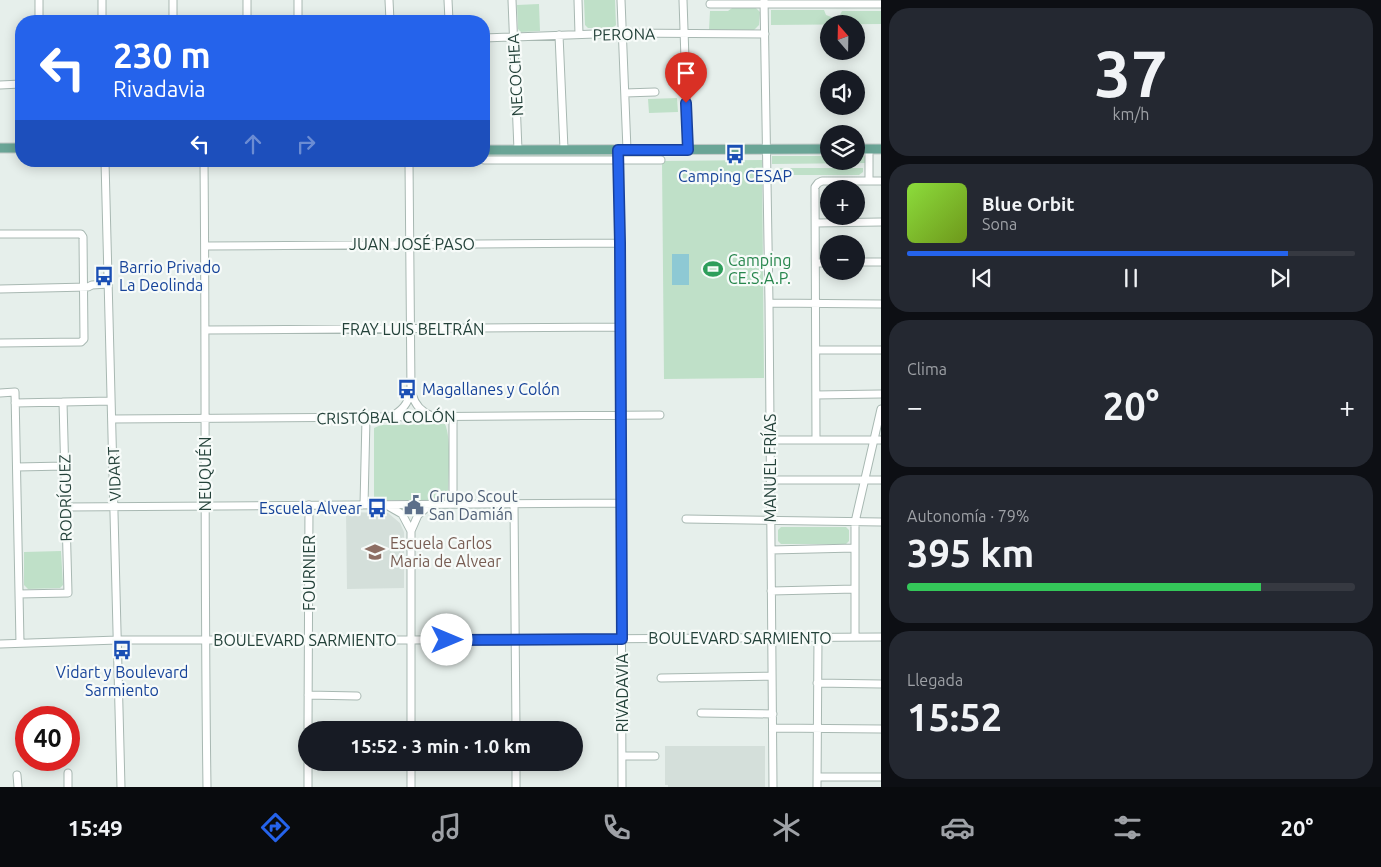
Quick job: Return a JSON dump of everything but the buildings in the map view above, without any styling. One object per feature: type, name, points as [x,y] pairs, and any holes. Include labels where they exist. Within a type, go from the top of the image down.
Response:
[{"type":"main road","points":[[0,148],[15,148]]},
{"type":"main road","points":[[490,150],[820,149]]},
{"type":"street","points":[[39,0],[39,15]]},
{"type":"street","points":[[102,0],[102,15]]},
{"type":"street","points":[[173,0],[173,15]]},
{"type":"street","points":[[246,15],[247,0]]},
{"type":"street","points":[[298,0],[298,15]]},
{"type":"street","points":[[389,0],[390,15]]},
{"type":"street","points":[[448,0],[449,15]]},
{"type":"street","name":"NECOCHEA","points":[[512,0],[518,150]]},
{"type":"street","points":[[578,0],[579,34]]},
{"type":"street","name":"RIVADAVIA","points":[[621,0],[625,93],[622,150],[618,160],[621,328],[622,787]]},
{"type":"street","points":[[683,0],[688,150]]},
{"type":"street","points":[[710,4],[764,2],[866,2],[881,4]]},
{"type":"street","name":"MANUEL FRÍAS","points":[[764,2],[769,303],[773,787]]},
{"type":"street","name":"PERONA","points":[[490,38],[622,33],[765,34]]},
{"type":"street","points":[[559,35],[564,149]]},
{"type":"street","points":[[0,85],[15,84]]},
{"type":"street","points":[[625,93],[655,92]]},
{"type":"street","points":[[869,181],[877,149]]},
{"type":"street","points":[[490,160],[661,160]]},
{"type":"street","name":"VIDART","points":[[105,167],[122,787]]},
{"type":"street","name":"NEUQUÉN","points":[[204,167],[207,787]]},
{"type":"street","points":[[389,418],[405,406],[411,391],[410,167]]},
{"type":"street","points":[[816,440],[815,187],[822,181],[881,181]]},
{"type":"street","points":[[816,223],[881,222]]},
{"type":"street","points":[[0,234],[81,234],[83,237],[86,287],[84,339],[81,342],[0,343]]},
{"type":"street","name":"JUAN JOSÉ PASO","points":[[205,246],[620,243]]},
{"type":"street","points":[[865,262],[881,262]]},
{"type":"street","points":[[816,263],[820,263]]},
{"type":"street","points":[[0,289],[86,287],[92,285],[108,287]]},
{"type":"street","points":[[769,303],[881,304]]},
{"type":"street","name":"FRAY LUIS BELTRÁN","points":[[206,330],[621,328]]},
{"type":"street","points":[[816,350],[881,350]]},
{"type":"street","points":[[411,391],[415,404],[428,415],[436,417]]},
{"type":"street","points":[[0,393],[15,392],[16,403],[20,643]]},
{"type":"street","points":[[816,395],[881,394]]},
{"type":"street","points":[[16,403],[111,401]]},
{"type":"street","name":"RODRÍGUEZ","points":[[19,594],[68,593],[63,402]]},
{"type":"street","points":[[855,637],[855,522],[864,480],[877,440],[881,410]]},
{"type":"street","name":"CRISTÓBAL COLÓN","points":[[112,419],[660,415]]},
{"type":"street","points":[[453,417],[453,504]]},
{"type":"street","points":[[364,505],[366,418]]},
{"type":"street","points":[[770,440],[877,440]]},
{"type":"street","points":[[17,467],[65,466]]},
{"type":"street","points":[[770,480],[881,480]]},
{"type":"street","points":[[66,507],[621,503]]},
{"type":"street","points":[[410,531],[418,515],[431,504]]},
{"type":"street","points":[[514,504],[516,721]]},
{"type":"street","name":"FOURNIER","points":[[308,721],[309,505]]},
{"type":"street","points":[[386,505],[402,514],[410,531],[411,721]]},
{"type":"street","points":[[686,519],[770,522],[881,522]]},
{"type":"street","points":[[771,550],[855,548]]},
{"type":"street","points":[[771,592],[855,590]]},
{"type":"street","points":[[816,787],[818,637]]},
{"type":"street","name":"BOULEVARD SARMIENTO","points":[[0,644],[118,640],[515,640],[881,637]]},
{"type":"street","points":[[660,678],[772,676]]},
{"type":"street","points":[[817,683],[881,684]]},
{"type":"street","points":[[308,695],[357,696]]},
{"type":"street","points":[[701,713],[773,714]]},
{"type":"street","points":[[773,728],[881,729]]},
{"type":"street","points":[[622,756],[655,756]]},
{"type":"street","points":[[308,771],[308,787]]},
{"type":"street","points":[[411,771],[412,787]]},
{"type":"street","points":[[516,771],[516,787]]},
{"type":"street","points":[[68,773],[68,787]]},
{"type":"street","points":[[17,775],[18,787]]},
{"type":"street","points":[[817,777],[881,777]]},
{"type":"shaded area","name":"Escuela Carlos Maria de Alvear","points":[[346,512],[388,513],[400,523],[404,532],[404,588],[347,589]]},
{"type":"shaded area","points":[[665,746],[765,746],[765,787],[668,787],[668,785],[665,785]]},
{"type":"green space","points":[[584,0],[615,0],[616,25],[613,28],[588,28],[585,25]]},
{"type":"green space","points":[[539,4],[540,31],[521,32],[518,29],[517,5]]},
{"type":"green space","points":[[755,7],[760,12],[759,25],[754,30],[709,30],[710,11],[728,11],[732,8]]},
{"type":"green space","points":[[771,10],[824,10],[826,15],[820,15],[820,25],[771,25]]},
{"type":"green space","points":[[842,11],[881,11],[881,24],[865,24],[865,15],[840,15]]},
{"type":"green space","points":[[677,98],[678,112],[649,113],[648,99]]},
{"type":"green space","points":[[490,154],[614,154],[614,158],[490,158]]},
{"type":"green space","points":[[622,154],[664,154],[663,158],[622,158]]},
{"type":"green space","points":[[772,156],[820,156],[820,163],[772,164]]},
{"type":"green space","name":"Camping CE.S.A.P.","points":[[762,160],[764,378],[664,379],[662,161]]},
{"type":"green space","points":[[777,168],[863,170],[859,175],[777,175]]},
{"type":"green space","points":[[445,424],[449,449],[448,496],[446,501],[378,500],[374,497],[374,428],[381,425]]},
{"type":"green space","points":[[781,527],[846,527],[849,530],[849,541],[846,544],[781,544],[778,541],[778,530]]},
{"type":"green space","points":[[61,551],[63,585],[60,588],[28,589],[24,585],[24,552]]},
{"type":"water","points":[[672,254],[689,254],[689,285],[672,285]]},
{"type":"place","name":"Camping CESAP","points":[[735,154]]},
{"type":"place","name":"Camping CE.S.A.P.","points":[[713,269]]},
{"type":"place","name":"Barrio Privado La Deolinda","points":[[104,276]]},
{"type":"place","name":"Magallanes y Colón","points":[[407,389]]},
{"type":"place","name":"Grupo Scout San Damián","points":[[414,505]]},
{"type":"place","name":"Escuela Alvear","points":[[377,508]]},
{"type":"place","name":"Escuela Carlos Maria de Alvear","points":[[375,552]]},
{"type":"place","name":"Vidart y Boulevard Sarmiento","points":[[122,650]]},
{"type":"route","points":[[447,640],[622,639],[618,150],[688,150],[686,103]]}]
